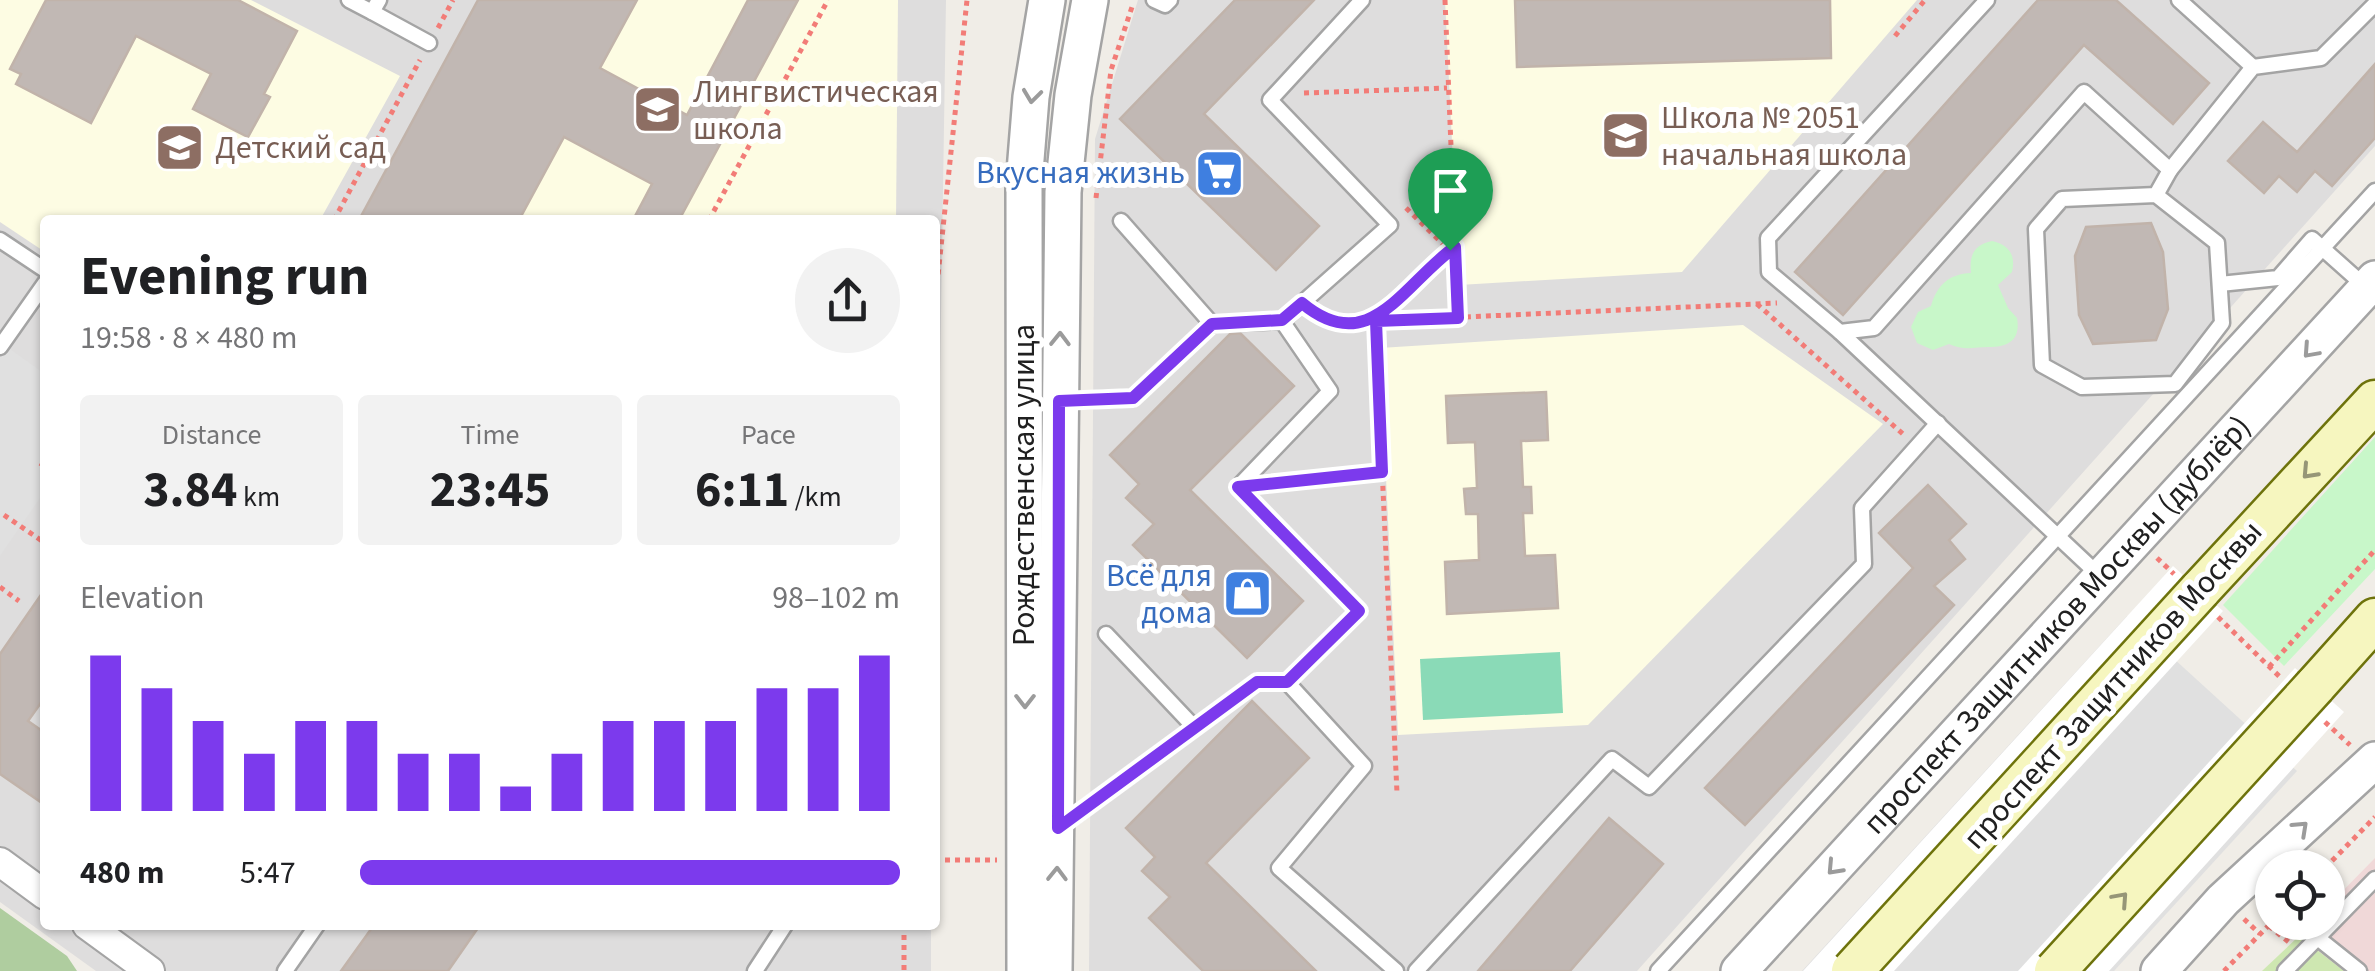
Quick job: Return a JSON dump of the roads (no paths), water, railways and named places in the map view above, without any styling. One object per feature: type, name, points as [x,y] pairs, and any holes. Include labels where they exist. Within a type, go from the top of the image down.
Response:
[{"type":"main road","name":"проспект Защитников Москвы","points":[[1852,971],[2375,401]]},
{"type":"main road","points":[[2055,971],[2375,619]]},
{"type":"street","name":"Рождественская улица","points":[[1025,971],[1024,184],[1031,97],[1047,0]]},
{"type":"street","name":"Рождественская улица","points":[[1054,971],[1062,192],[1073,95],[1090,0]]},
{"type":"street","name":"проспект Защитников Москвы (дублёр)","points":[[1738,971],[2371,284]]},
{"type":"street","points":[[2158,971],[2363,753]]},
{"type":"street","points":[[0,862],[40,891]]},
{"type":"street","points":[[94,930],[150,971]]},
{"type":"lane","points":[[349,0],[376,6],[430,43]]},
{"type":"lane","points":[[1154,0],[1165,5],[1170,0]]},
{"type":"lane","points":[[1059,401],[1133,398],[1212,324],[1282,320],[1390,225],[1270,100],[1362,0]]},
{"type":"lane","points":[[1987,0],[1768,238],[1769,272],[1840,332],[2102,578]]},
{"type":"lane","points":[[2179,0],[2253,68]]},
{"type":"lane","points":[[2156,195],[2170,170],[2253,68],[2321,58],[2375,4]]},
{"type":"lane","points":[[1840,332],[1874,328],[2084,92],[2170,170]]},
{"type":"lane","points":[[1658,971],[2375,190]]},
{"type":"lane","points":[[2156,195],[2217,243],[2222,323],[2175,384],[2082,387],[2042,365],[2036,229],[2062,198],[2156,195]]},
{"type":"lane","points":[[1120,221],[1212,324]]},
{"type":"lane","points":[[2220,284],[2278,278],[2312,238],[2371,284]]},
{"type":"lane","points":[[0,240],[40,267]]},
{"type":"lane","points":[[0,347],[40,290]]},
{"type":"lane","points":[[1058,828],[1257,682],[1287,682],[1359,611],[1238,487],[1330,392],[1282,320]]},
{"type":"lane","points":[[1416,971],[1612,759],[1650,787],[1864,564],[1862,508],[1938,423]]},
{"type":"lane","points":[[1106,634],[1194,727]]},
{"type":"lane","points":[[1287,682],[1364,766],[1279,868],[1396,971]]},
{"type":"lane","points":[[2345,911],[2375,879]]},
{"type":"lane","points":[[285,971],[314,930]]},
{"type":"lane","points":[[754,971],[783,930]]},
{"type":"lane","points":[[2285,971],[2318,940]]},
{"type":"lane","points":[[2320,940],[2358,971]]},
{"type":"place","name":"Лингвистическая школа","points":[[658,110]]},
{"type":"place","name":"Школа № 2051 начальная школа","points":[[1626,136]]},
{"type":"place","name":"Детский сад","points":[[180,148]]},
{"type":"place","name":"Вкусная жизнь","points":[[1220,173]]},
{"type":"place","name":"Всё для дома","points":[[1247,594]]}]
